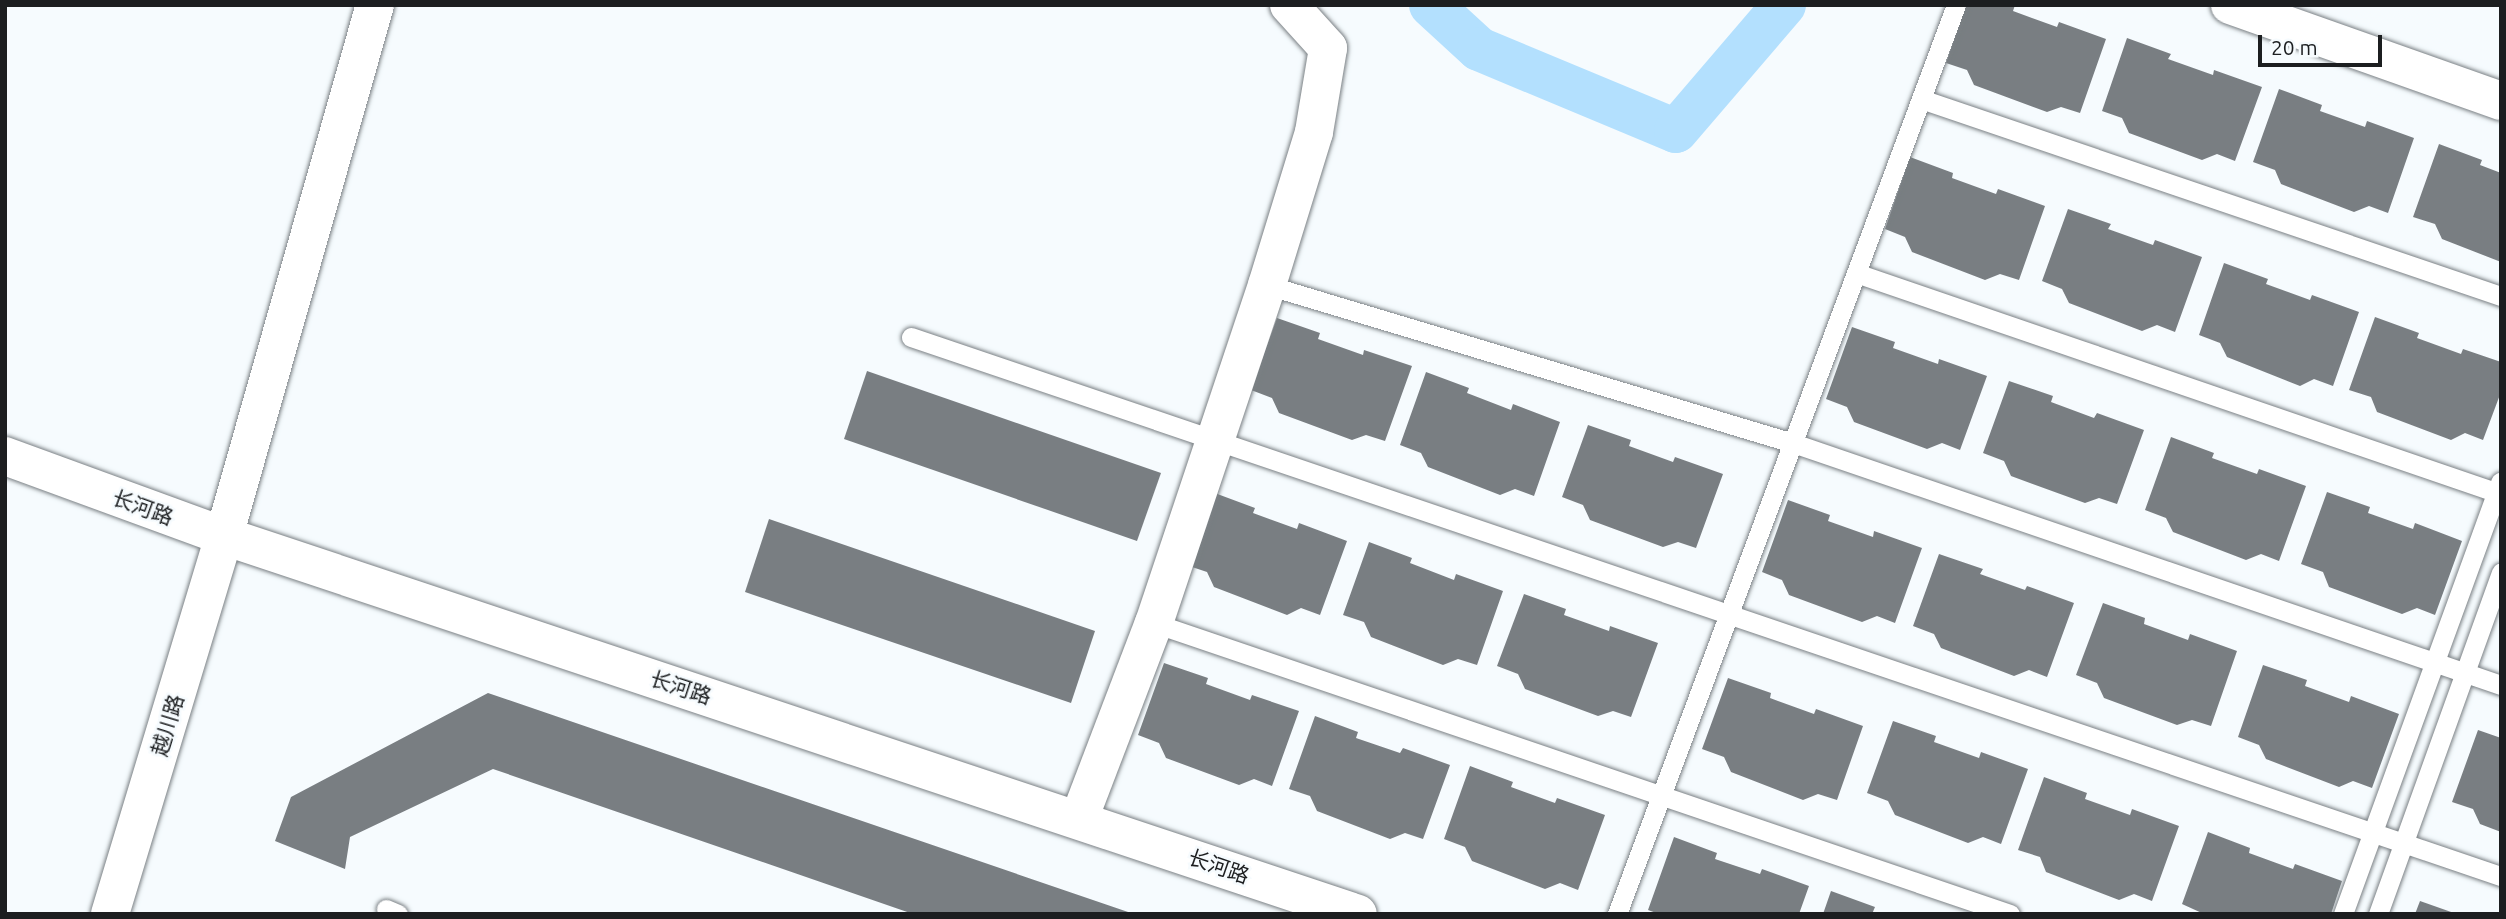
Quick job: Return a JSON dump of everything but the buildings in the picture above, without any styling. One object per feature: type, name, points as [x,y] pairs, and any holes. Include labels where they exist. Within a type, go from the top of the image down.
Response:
[{"type":"street","name":"越川路","points":[[110,914],[224,536],[375,5]]},
{"type":"street","points":[[1079,819],[1154,623],[1267,285],[1314,132],[1328,48],[1289,5]]},
{"type":"street","points":[[2231,5],[2501,101]]},
{"type":"street","name":"长河路","points":[[5,456],[224,536],[1358,914]]},
{"type":"lane","points":[[1617,914],[1956,5]]},
{"type":"lane","points":[[1921,99],[2501,296]]},
{"type":"lane","points":[[1856,273],[2499,489],[2343,914]]},
{"type":"lane","points":[[1267,285],[1793,443],[2501,685]]},
{"type":"lane","points":[[911,337],[2501,876]]},
{"type":"lane","points":[[2378,914],[2501,573]]},
{"type":"lane","points":[[1154,623],[2010,914]]},
{"type":"waterway","points":[[1431,5],[1479,49],[1676,131],[1784,5]]}]
